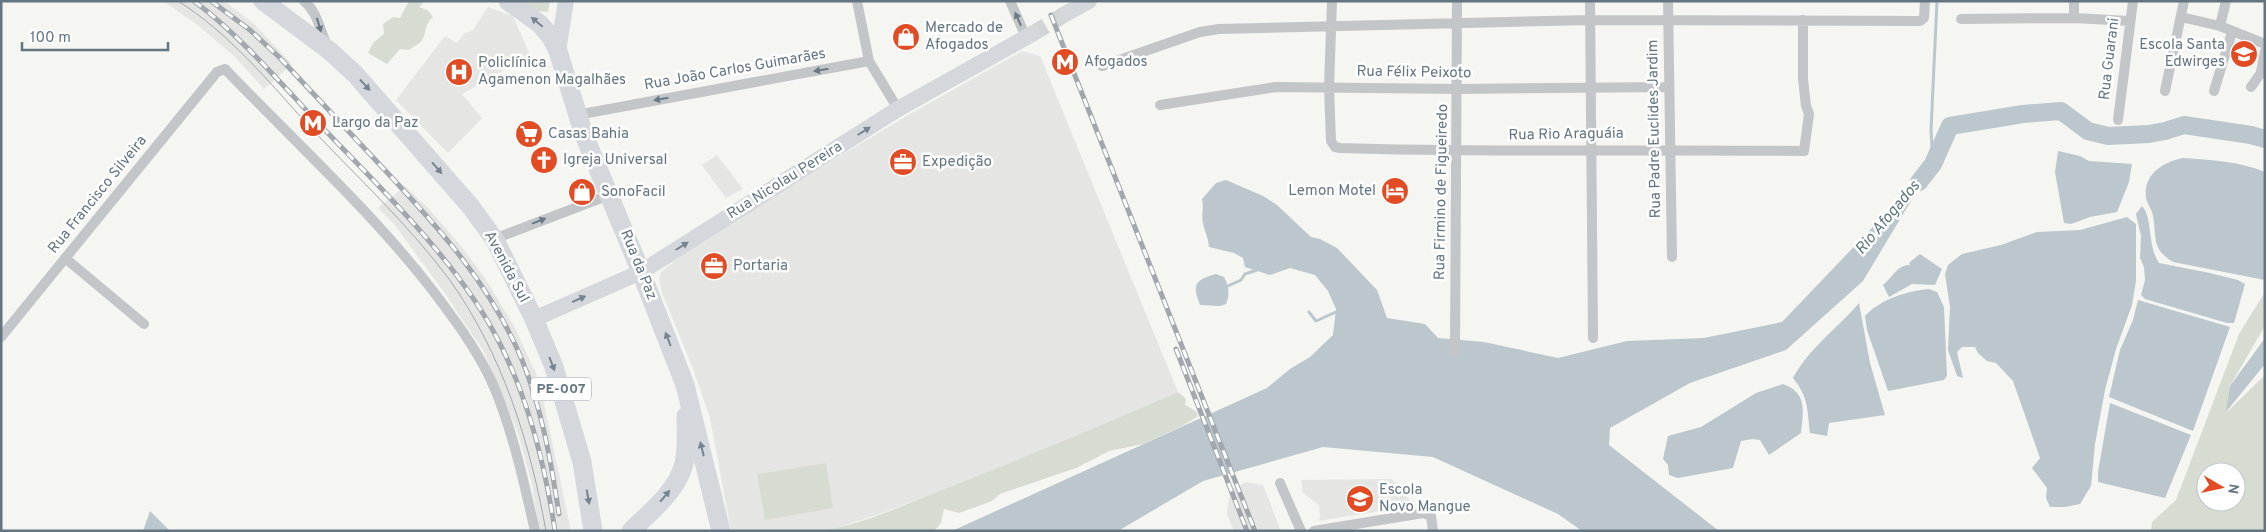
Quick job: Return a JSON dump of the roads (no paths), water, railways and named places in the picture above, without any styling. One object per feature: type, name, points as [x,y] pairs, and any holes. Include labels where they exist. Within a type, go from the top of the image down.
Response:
[{"type":"highway","name":"Avenida Sul","points":[[262,1],[330,52],[376,97],[471,208],[494,239],[534,318],[554,367],[582,462],[594,531]]},
{"type":"highway","points":[[508,1],[540,24],[551,36],[558,51]]},
{"type":"highway","name":"Rua da Paz","points":[[558,51],[577,115],[685,385],[721,531]]},
{"type":"highway","points":[[630,531],[664,498],[683,468],[686,446],[685,385]]},
{"type":"main road","name":"Rua da Paz","points":[[558,51],[566,1]]},
{"type":"main road","points":[[1067,13],[1089,1]]},
{"type":"main road","name":"Rua Nicolau Pereira","points":[[534,318],[641,272],[898,109],[1029,36]]},
{"type":"street","name":"Avenida Sul","points":[[304,1],[315,12],[319,28],[330,52]]},
{"type":"street","points":[[857,1],[869,61],[898,109]]},
{"type":"street","points":[[1010,1],[1029,36]]},
{"type":"street","points":[[1329,87],[1332,1]]},
{"type":"street","name":"Rua Firmino de Figueiredo","points":[[1455,352],[1458,89],[1457,1]]},
{"type":"street","points":[[1590,1],[1589,87],[1593,338]]},
{"type":"street","name":"Rua Padre Euclides Jardim","points":[[1668,1],[1672,257]]},
{"type":"street","points":[[2074,1],[2074,18]]},
{"type":"street","name":"Rua Guarani","points":[[2118,120],[2133,1]]},
{"type":"street","points":[[2165,91],[2184,1]]},
{"type":"street","points":[[2220,26],[2226,1]]},
{"type":"street","points":[[1102,66],[1200,32],[1219,29],[1590,20],[1920,22],[1924,18],[1925,6]]},
{"type":"street","points":[[2181,17],[2220,26],[2265,44]]},
{"type":"street","points":[[1961,18],[2074,18],[2129,21]]},
{"type":"street","name":"Rua Rio Araguáia","points":[[1329,87],[1331,141],[1335,147],[1340,148],[1457,152],[1591,149],[1804,151],[1809,114],[1806,106],[1803,79],[1803,20]]},
{"type":"street","points":[[2214,91],[2232,32]]},
{"type":"street","points":[[2252,87],[2263,70],[2265,51]]},
{"type":"street","name":"Rua João Carlos Guimarães","points":[[577,115],[869,61]]},
{"type":"street","name":"Rua Francisco Silveira","points":[[1,336],[217,72],[225,69],[380,226],[459,325],[490,379],[503,414],[525,484],[535,531]]},
{"type":"street","name":"Rua Félix Peixoto","points":[[1160,105],[1276,87],[1458,89],[1670,87]]},
{"type":"street","points":[[494,239],[609,195]]},
{"type":"street","points":[[65,258],[144,324]]},
{"type":"street","points":[[1280,483],[1301,531]]},
{"type":"street","points":[[1314,531],[1423,513],[1430,516],[1433,531]]},
{"type":"water","points":[[2058,151],[2080,156],[2089,161],[2132,164],[2129,182],[2117,212],[2090,217],[2071,224],[2064,223],[2055,172]]},
{"type":"water","points":[[2183,158],[2235,163],[2265,172],[2265,280],[2173,262],[2161,252],[2156,242],[2153,216],[2146,198],[2146,190],[2151,176],[2156,170],[2168,163]]},
{"type":"water","points":[[1933,164],[1863,281],[1786,350],[1690,383],[1610,428],[1609,445],[1719,531],[1582,531],[1558,514],[1433,457],[1323,447],[1203,481],[1118,531],[952,531],[1267,388],[1290,369],[1310,357],[1333,335],[1336,309],[1328,291],[1315,275],[1290,268],[1270,275],[1245,267],[1243,258],[1234,253],[1209,247],[1202,220],[1202,199],[1216,183],[1226,180],[1263,196],[1277,205],[1311,237],[1320,239],[1337,248],[1377,290],[1387,318],[1425,324],[1438,338],[1484,342],[1558,358],[1627,341],[1704,338],[1782,322]]},
{"type":"water","points":[[2142,206],[2148,217],[2153,248],[2159,263],[2210,273],[2238,280],[2245,284],[2234,323],[2227,323],[2145,299],[2141,295],[2145,280],[2144,267],[2140,258],[2141,236],[2136,214]]},
{"type":"water","points":[[2127,217],[2136,224],[2136,281],[2132,305],[2116,349],[2105,390],[2095,444],[2091,486],[2080,504],[2050,507],[2046,498],[2047,488],[2032,468],[2040,458],[2013,381],[1996,363],[1987,361],[1978,353],[1975,347],[1962,347],[1957,352],[1963,378],[1957,376],[1948,350],[1950,307],[1945,274],[1948,265],[1962,254],[2001,245],[2037,232],[2080,230]]},
{"type":"water","points":[[1920,254],[1942,269],[1935,285],[1912,284],[1889,297],[1883,285],[1899,269],[1910,265],[1909,263]]},
{"type":"water","points":[[1216,274],[1224,277],[1227,284],[1226,304],[1220,306],[1200,305],[1196,293],[1197,284],[1199,281]]},
{"type":"water","points":[[1929,289],[1937,292],[1944,307],[1947,376],[1944,380],[1888,391],[1867,330],[1865,316],[1871,310],[1895,297]]},
{"type":"water","points":[[2138,300],[2230,327],[2193,431],[2109,397],[2120,350],[2133,320]]},
{"type":"water","points":[[1859,303],[1870,363],[1885,415],[1829,423],[1827,436],[1810,433],[1805,398],[1793,378],[1807,357]]},
{"type":"water","points":[[2265,338],[2265,364],[2226,412],[2230,386]]},
{"type":"water","points":[[1783,384],[1797,392],[1800,398],[1803,410],[1801,433],[1769,455],[1760,440],[1741,441],[1733,468],[1678,478],[1669,475],[1668,465],[1663,459],[1668,436],[1701,427],[1756,393]]},
{"type":"water","points":[[2110,403],[2191,435],[2165,498],[2098,482],[2098,472]]},
{"type":"water","points":[[150,511],[170,531],[143,531]]},
{"type":"waterway","points":[[1933,164],[1931,130],[1937,1]]},
{"type":"waterway","name":"Rio Afogados","points":[[1919,182],[1933,164],[1950,126],[2023,114],[2061,111],[2088,131],[2108,136],[2149,134],[2184,125],[2251,135],[2265,139]]},
{"type":"waterway","points":[[1228,286],[1241,280],[1245,274],[1257,270]]},
{"type":"waterway","points":[[1309,312],[1316,321],[1339,312]]},
{"type":"tunnel","points":[[1032,34],[1067,13]]},
{"type":"tram line","points":[[178,1],[214,28],[248,59],[399,220],[449,279],[468,307],[484,337],[511,399],[532,464],[546,531]]},
{"type":"railway","points":[[194,1],[229,30],[261,62],[394,202],[463,283],[482,311],[498,340],[519,385],[541,457],[555,531]]},
{"type":"railway","points":[[211,1],[250,30],[278,56],[423,211],[478,281],[509,332],[529,379],[545,436],[559,514]]},
{"type":"railway","points":[[1051,15],[1255,531]]},
{"type":"railway","points":[[1176,349],[1247,531]]},
{"type":"place","name":"Mercado de Afogados","points":[[906,37]]},
{"type":"place","name":"Escola Santa Edwirges","points":[[2244,54]]},
{"type":"place","name":"Afogados","points":[[1065,62]]},
{"type":"place","name":"Policlínica Agamenon Magalhães","points":[[459,72]]},
{"type":"place","name":"Largo da Paz","points":[[313,123]]},
{"type":"place","name":"Casas Bahia","points":[[529,134]]},
{"type":"place","name":"Igreja Universal","points":[[544,160]]},
{"type":"place","name":"Expedição","points":[[903,162]]},
{"type":"place","name":"Lemon Motel","points":[[1395,191]]},
{"type":"place","name":"SonoFacil","points":[[582,192]]},
{"type":"place","name":"Portaria","points":[[714,266]]},
{"type":"place","name":"Escola Novo Mangue","points":[[1360,499]]}]
